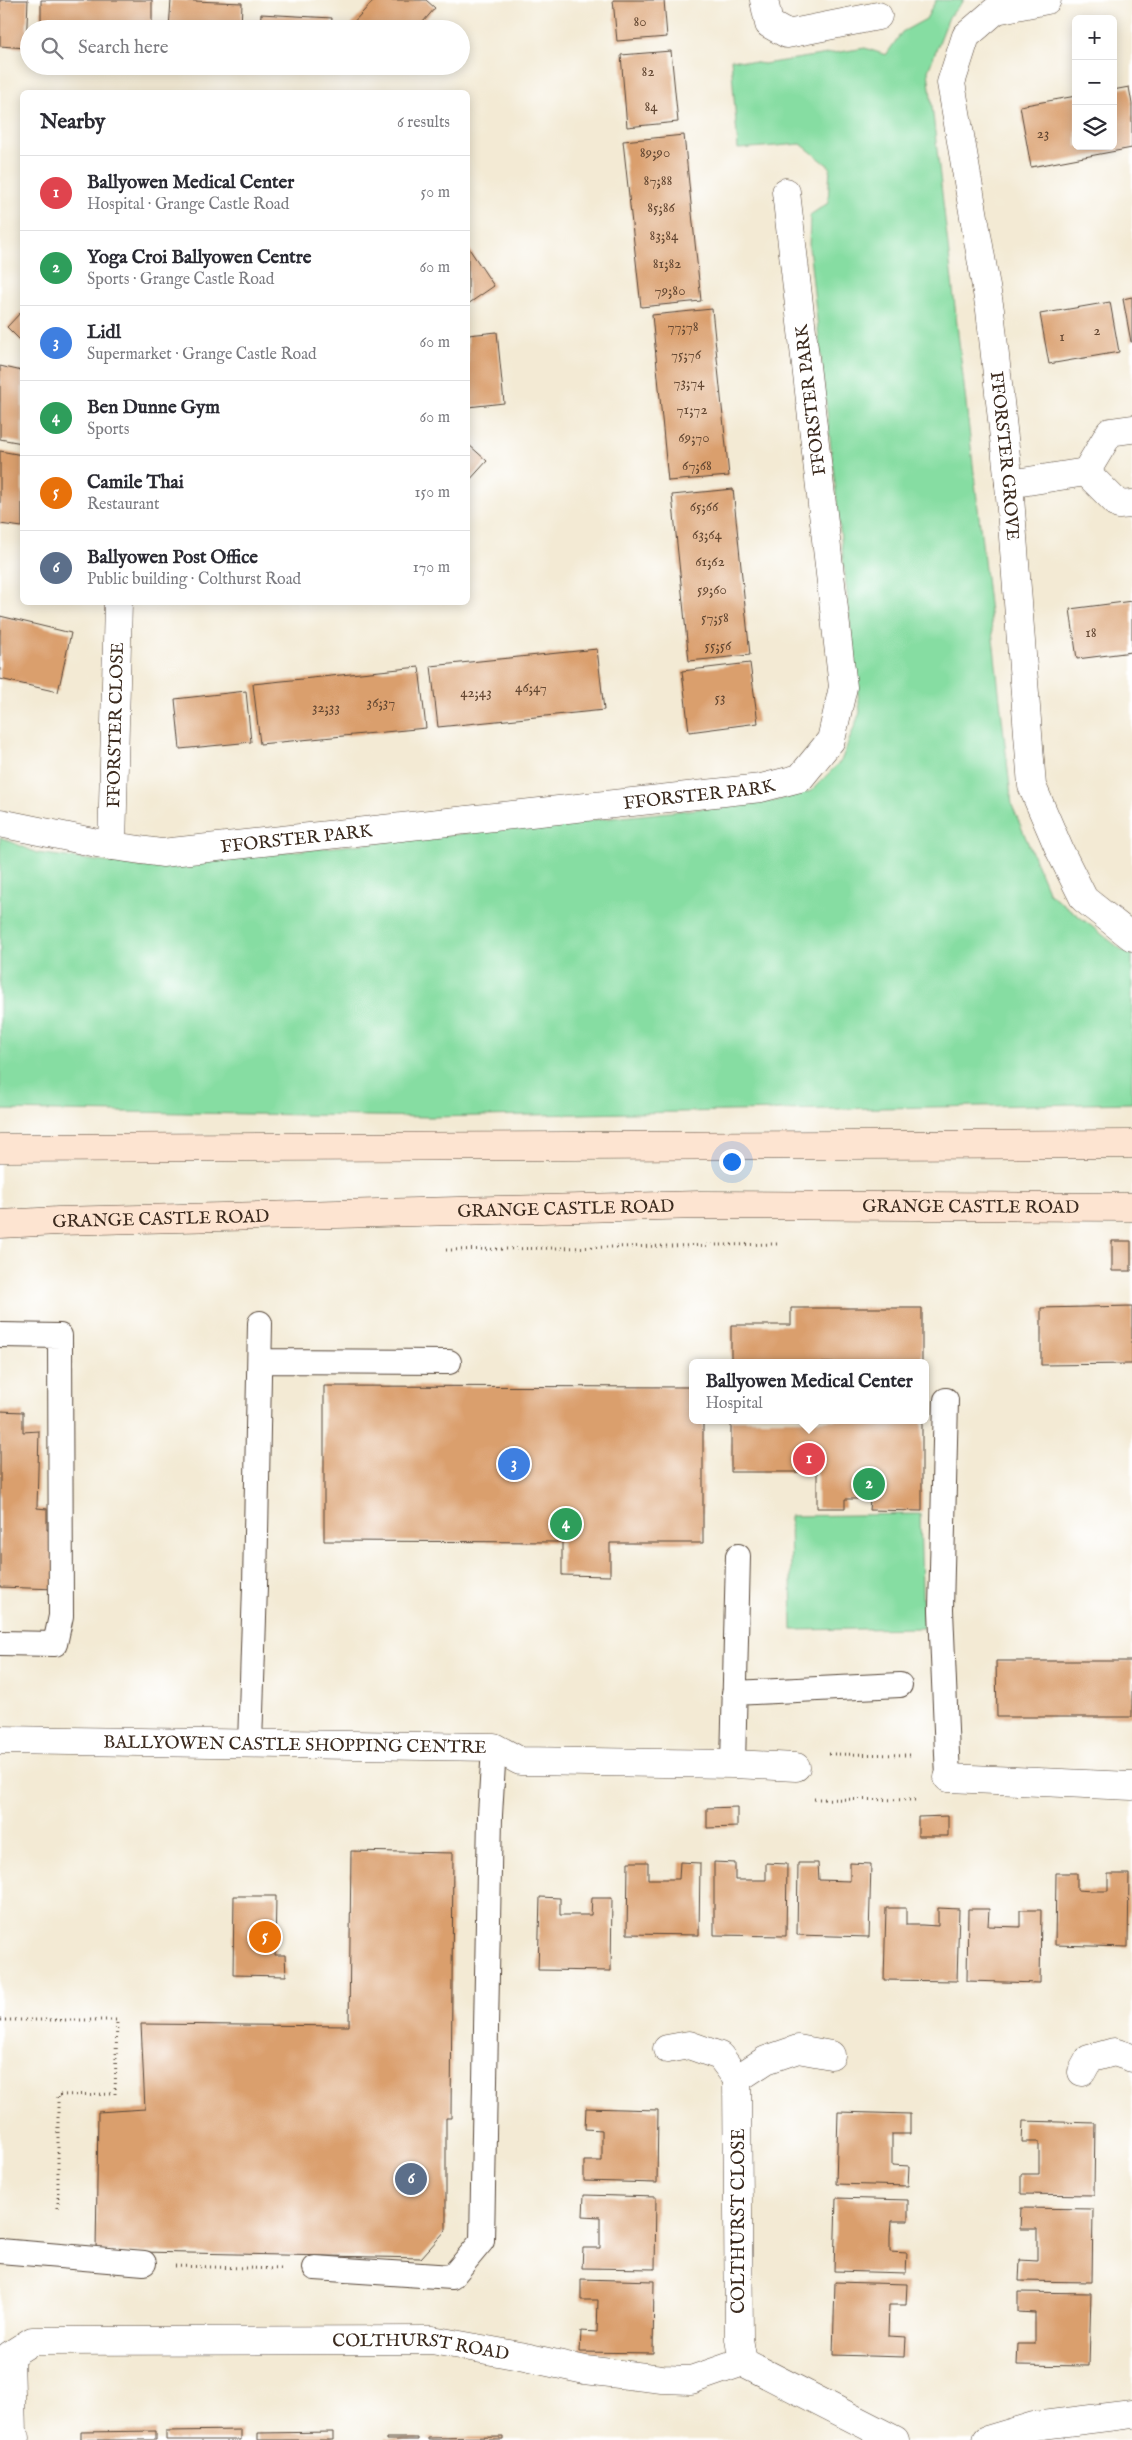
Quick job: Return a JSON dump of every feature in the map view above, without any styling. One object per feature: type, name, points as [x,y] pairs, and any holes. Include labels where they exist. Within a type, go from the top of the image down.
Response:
[{"type":"main road","points":[[0,1148],[1132,1144]]},
{"type":"main road","name":"GRANGE CASTLE ROAD","points":[[0,1224],[700,1205],[1132,1207]]},
{"type":"street","points":[[764,0],[769,24],[787,34],[878,16]]},
{"type":"street","name":"FFORSTER GROVE","points":[[1047,0],[996,10],[989,16],[966,36],[951,83],[990,310],[1009,484],[1032,786],[1060,851],[1084,899],[1132,937]]},
{"type":"street","name":"FFORSTER PARK","points":[[0,822],[112,846],[162,853],[761,788],[800,778],[831,740],[843,687],[786,192]]},
{"type":"street","points":[[1086,472],[1110,432],[1132,429]]},
{"type":"street","points":[[1009,484],[1086,472]]},
{"type":"street","points":[[1086,472],[1119,505],[1132,504]]},
{"type":"street","name":"FFORSTER CLOSE","points":[[112,846],[118,605]]},
{"type":"street","name":"BALLYOWEN CASTLE SHOPPING CENTRE","points":[[0,1740],[494,1747],[520,1761],[733,1764],[796,1767]]},
{"type":"street","points":[[948,1778],[1132,1786]]},
{"type":"street","points":[[667,2049],[688,2045],[720,2056],[738,2079],[766,2060],[798,2049],[831,2055]]},
{"type":"street","points":[[1082,2072],[1088,2058],[1114,2052],[1132,2058]]},
{"type":"street","name":"COLTHURST CLOSE","points":[[738,2079],[739,2339],[743,2362]]},
{"type":"street","name":"COLTHURST ROAD","points":[[16,2438],[12,2434],[10,2355],[32,2341],[432,2340],[585,2370],[662,2379],[691,2380],[743,2362]]},
{"type":"street","points":[[743,2362],[895,2440]]},
{"type":"street","points":[[987,2440],[1034,2426],[1132,2414]]},
{"type":"lane","points":[[250,1744],[260,1323]]},
{"type":"lane","points":[[0,1335],[60,1336],[61,1586],[61,1616],[55,1644],[0,1643]]},
{"type":"lane","points":[[260,1362],[449,1362]]},
{"type":"lane","points":[[946,1400],[940,1610],[948,1778]]},
{"type":"lane","points":[[733,1764],[738,1556]]},
{"type":"lane","points":[[734,1693],[900,1685]]},
{"type":"lane","points":[[315,2268],[452,2277],[482,2241],[490,1825],[494,1747]]},
{"type":"lane","points":[[0,2251],[144,2263]]},
{"type":"path","points":[[437,1250],[784,1244]]},
{"type":"path","points":[[828,1754],[918,1755]]},
{"type":"path","points":[[0,2020],[117,2020],[115,2094],[58,2095],[58,2212]]},
{"type":"path","points":[[144,2263],[195,2268],[315,2268]]},
{"type":"green space","points":[[936,0],[964,0],[949,17],[928,71],[1012,805],[1049,893],[1122,950],[1132,954],[1132,1103],[431,1117],[0,1110],[0,837],[37,853],[142,867],[774,801],[811,791],[841,761],[860,712],[809,247],[810,215],[828,203],[830,167],[801,144],[738,149],[731,59],[764,64],[865,48],[886,55],[902,32],[926,19]]},
{"type":"green space","points":[[920,1514],[923,1628],[792,1630],[790,1516]]},
{"type":"building","points":[[0,0],[28,0],[27,20],[20,20],[20,48],[0,46]]},
{"type":"building","points":[[41,0],[152,0],[152,20],[41,20]]},
{"type":"building","points":[[171,0],[242,3],[241,20],[170,20]]},
{"type":"building","points":[[374,0],[426,0],[435,8],[425,20],[355,20]]},
{"type":"building","points":[[613,0],[664,0],[667,37],[617,41]]},
{"type":"building","points":[[261,14],[332,18],[332,20],[261,20]]},
{"type":"building","points":[[671,51],[678,122],[627,127],[621,55]]},
{"type":"building","points":[[1129,87],[1132,104],[1132,148],[1031,167],[1020,106],[1072,97],[1072,150],[1117,150],[1117,89]]},
{"type":"building","points":[[684,135],[701,301],[641,307],[623,141]]},
{"type":"building","points":[[470,250],[494,286],[470,303]]},
{"type":"building","points":[[1132,297],[1132,342],[1131,342],[1123,299]]},
{"type":"building","points":[[1110,302],[1119,352],[1049,364],[1040,314]]},
{"type":"building","points":[[712,309],[729,476],[668,481],[652,315]]},
{"type":"building","points":[[20,313],[20,340],[7,327]]},
{"type":"building","points":[[497,332],[504,403],[470,407],[470,335]]},
{"type":"building","points":[[0,366],[20,371],[20,443],[0,439]]},
{"type":"building","points":[[470,446],[487,461],[470,480]]},
{"type":"building","points":[[0,451],[20,455],[20,527],[0,524]]},
{"type":"building","points":[[733,489],[750,655],[689,661],[672,495]]},
{"type":"building","points":[[1132,601],[1132,652],[1077,659],[1070,609]]},
{"type":"building","points":[[0,616],[71,633],[58,692],[0,679]]},
{"type":"building","points":[[597,649],[604,710],[438,727],[431,666]]},
{"type":"building","points":[[750,663],[758,723],[689,732],[682,671]]},
{"type":"building","points":[[419,667],[426,728],[260,744],[253,684]]},
{"type":"building","points":[[246,691],[251,742],[180,749],[175,699]]},
{"type":"building","points":[[1112,1241],[1131,1241],[1131,1271],[1112,1271]]},
{"type":"building","points":[[1132,1306],[1132,1364],[1041,1365],[1041,1308]]},
{"type":"building","points":[[791,1308],[922,1308],[922,1359],[731,1359],[731,1325],[791,1325]]},
{"type":"building","points":[[324,1386],[689,1387],[689,1424],[703,1424],[703,1543],[610,1543],[610,1576],[562,1575],[562,1542],[324,1541]]},
{"type":"building","points":[[0,1411],[23,1412],[23,1432],[39,1431],[37,1508],[47,1509],[47,1530],[57,1530],[56,1589],[0,1587]]},
{"type":"building","points":[[731,1424],[922,1424],[922,1511],[869,1510],[870,1499],[845,1499],[845,1508],[817,1508],[817,1472],[731,1472]]},
{"type":"building","points":[[996,1661],[1132,1661],[1132,1717],[997,1717]]},
{"type":"building","points":[[737,1807],[737,1827],[707,1828],[707,1808]]},
{"type":"building","points":[[948,1816],[948,1836],[918,1836],[918,1817]]},
{"type":"building","points":[[351,1851],[453,1853],[451,2118],[446,2118],[446,2230],[421,2258],[96,2251],[98,2112],[145,2109],[141,2024],[349,2026]]},
{"type":"building","points":[[628,1862],[648,1862],[648,1879],[679,1879],[680,1862],[700,1863],[699,1935],[627,1934]]},
{"type":"building","points":[[714,1862],[735,1863],[735,1880],[766,1880],[766,1863],[787,1864],[786,1936],[714,1935]]},
{"type":"building","points":[[798,1863],[818,1863],[819,1880],[850,1881],[850,1863],[871,1864],[869,1937],[797,1935]]},
{"type":"building","points":[[1056,1873],[1077,1873],[1077,1890],[1093,1891],[1108,1891],[1108,1874],[1129,1874],[1128,1947],[1055,1945]]},
{"type":"building","points":[[234,1896],[276,1896],[275,1955],[285,1955],[286,1976],[233,1975]]},
{"type":"building","points":[[540,1897],[560,1898],[560,1915],[591,1915],[592,1898],[612,1898],[611,1971],[538,1970]]},
{"type":"building","points":[[886,1908],[906,1908],[906,1925],[938,1926],[938,1908],[959,1909],[957,1981],[884,1980]]},
{"type":"building","points":[[968,1909],[989,1909],[988,1926],[1020,1927],[1020,1910],[1041,1910],[1040,1983],[967,1981]]},
{"type":"building","points":[[586,2108],[658,2110],[657,2183],[584,2181],[584,2161],[602,2161],[602,2130],[585,2129]]},
{"type":"building","points":[[838,2112],[910,2114],[910,2134],[892,2134],[892,2165],[909,2166],[908,2186],[836,2184]]},
{"type":"building","points":[[1023,2121],[1095,2123],[1094,2195],[1021,2194],[1021,2174],[1039,2174],[1039,2142],[1022,2142]]},
{"type":"building","points":[[584,2195],[656,2197],[655,2269],[582,2268],[583,2248],[600,2248],[600,2217],[583,2216]]},
{"type":"building","points":[[836,2198],[908,2200],[908,2221],[891,2221],[890,2236],[890,2252],[907,2253],[906,2273],[834,2271]]},
{"type":"building","points":[[1021,2208],[1093,2209],[1092,2282],[1019,2281],[1020,2260],[1037,2261],[1037,2229],[1020,2229]]},
{"type":"building","points":[[581,2279],[654,2281],[653,2353],[580,2352],[581,2331],[597,2332],[598,2300],[581,2300]]},
{"type":"building","points":[[835,2282],[907,2284],[906,2305],[889,2305],[888,2336],[906,2337],[905,2357],[833,2355]]},
{"type":"building","points":[[1018,2292],[1091,2293],[1089,2366],[1017,2365],[1018,2344],[1035,2344],[1035,2313],[1018,2312]]},
{"type":"building","points":[[241,2430],[241,2440],[166,2440],[166,2431]]},
{"type":"building","points":[[156,2431],[156,2440],[81,2440],[81,2432]]},
{"type":"building","points":[[333,2432],[333,2440],[258,2440],[258,2433]]},
{"type":"building","points":[[503,2437],[503,2440],[428,2440],[428,2438]]},
{"type":"building","points":[[386,2438],[418,2438],[418,2440],[386,2440]]},
{"type":"place","name":"Ballyowen Medical Center","points":[[809,1459]]},
{"type":"place","name":"Lidl","points":[[514,1464]]},
{"type":"place","name":"Yoga Croi Ballyowen Centre","points":[[869,1484]]},
{"type":"place","name":"Ben Dunne Gym","points":[[566,1524]]},
{"type":"place","name":"Camile Thai","points":[[265,1937]]},
{"type":"place","name":"Ballyowen Post Office","points":[[411,2179]]}]
